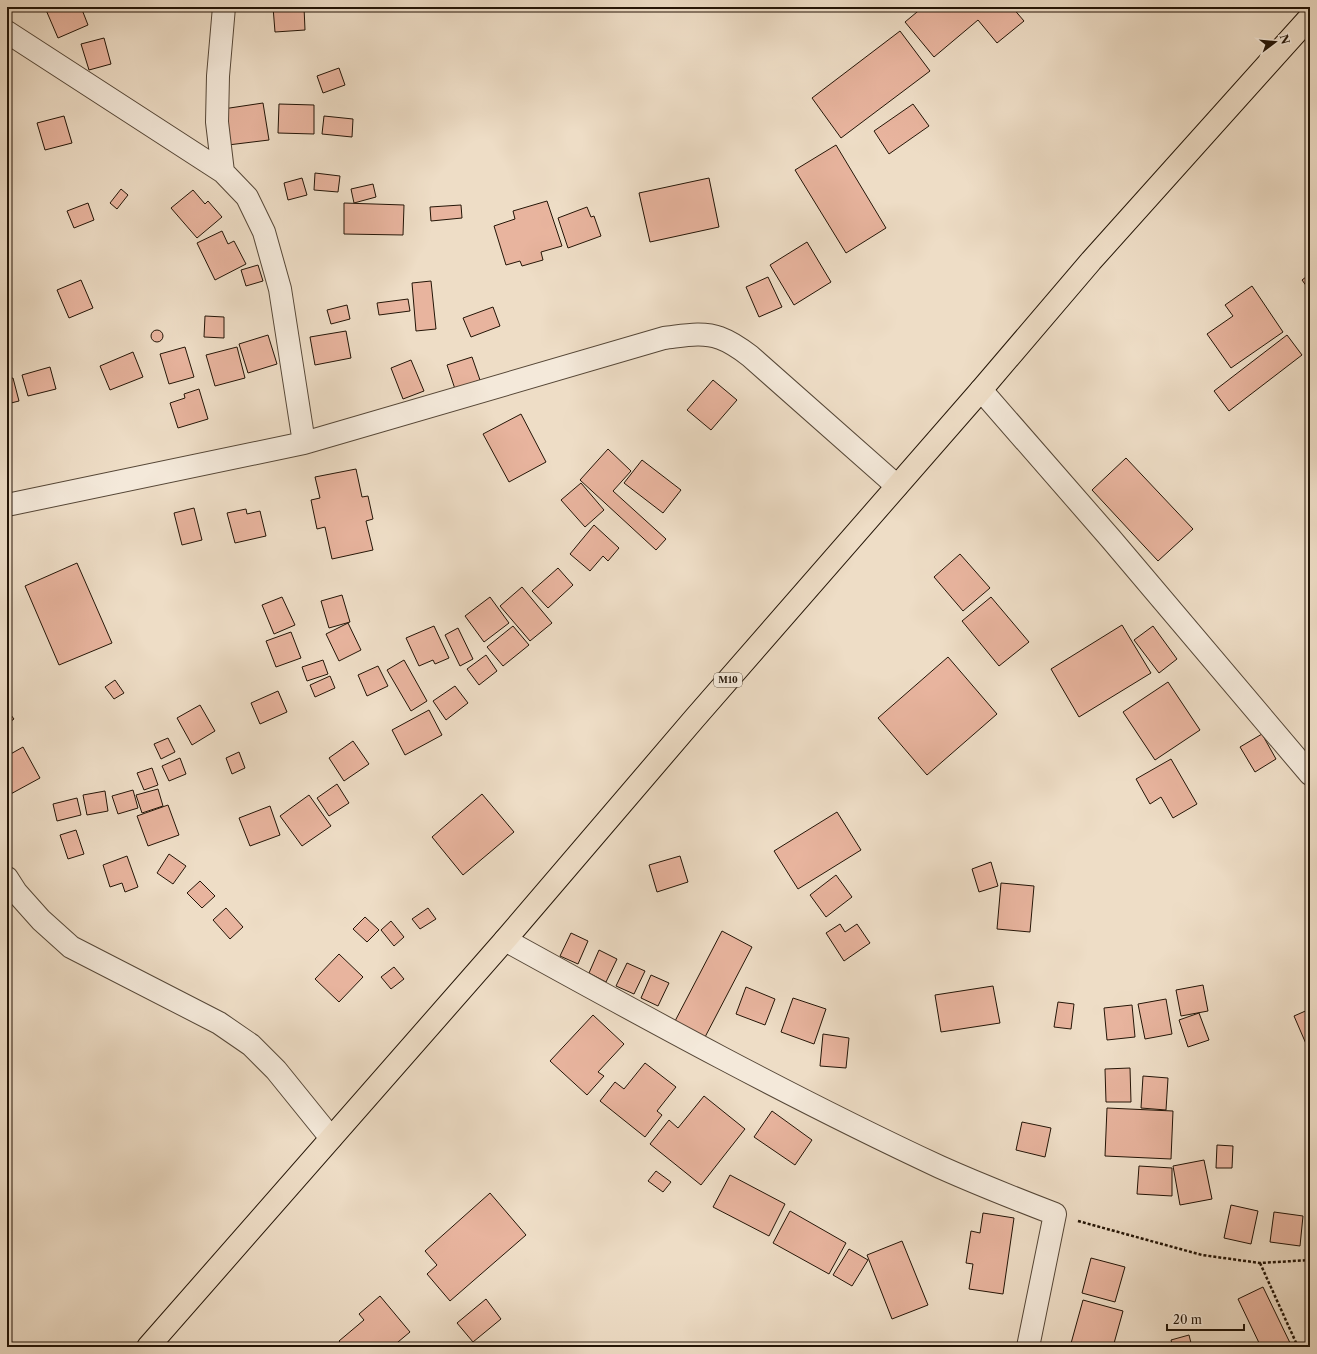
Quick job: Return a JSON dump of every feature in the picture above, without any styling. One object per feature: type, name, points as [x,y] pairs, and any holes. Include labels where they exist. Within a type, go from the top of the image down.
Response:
[{"type":"highway","name":"M10","points":[[148,1347],[505,940],[689,725],[982,390],[1091,261],[1310,17]]},
{"type":"street","points":[[223,172],[217,122],[218,76],[224,7]]},
{"type":"street","points":[[7,32],[223,172],[247,197],[264,232],[280,289],[304,443]]},
{"type":"street","points":[[7,505],[304,443],[664,338],[703,334],[720,338],[750,356],[897,486]]},
{"type":"street","points":[[982,390],[1111,539],[1310,774]]},
{"type":"street","points":[[7,878],[16,892],[41,920],[71,947],[219,1023],[251,1045],[276,1070],[331,1138]]},
{"type":"street","points":[[505,940],[663,1028],[829,1113],[941,1167],[1054,1214],[1028,1347]]},
{"type":"path","points":[[1054,1214],[1202,1255],[1260,1264],[1310,1260]]},
{"type":"path","points":[[1260,1264],[1298,1347]]},
{"type":"building","points":[[54,7],[81,7],[88,25],[58,38],[46,10]]},
{"type":"building","points":[[273,7],[304,7],[305,30],[275,32]]},
{"type":"building","points":[[923,7],[1012,7],[1024,21],[997,43],[978,20],[934,57],[905,22]]},
{"type":"building","points":[[900,31],[930,71],[841,138],[812,98]]},
{"type":"building","points":[[104,38],[111,64],[89,70],[81,44]]},
{"type":"building","points":[[339,68],[345,85],[323,93],[317,76]]},
{"type":"building","points":[[263,103],[269,140],[228,145],[223,109]]},
{"type":"building","points":[[279,104],[314,105],[314,134],[278,133]]},
{"type":"building","points":[[913,104],[929,126],[889,154],[874,131]]},
{"type":"building","points":[[64,116],[72,143],[45,150],[37,123]]},
{"type":"building","points":[[324,116],[353,119],[352,137],[322,134]]},
{"type":"building","points":[[836,145],[886,228],[846,253],[795,170]]},
{"type":"building","points":[[315,173],[340,176],[338,192],[314,190]]},
{"type":"building","points":[[302,178],[307,195],[288,200],[284,183]]},
{"type":"building","points":[[709,178],[719,227],[650,242],[639,193]]},
{"type":"building","points":[[373,184],[376,197],[354,203],[351,189]]},
{"type":"building","points":[[121,189],[128,195],[117,209],[110,203]]},
{"type":"building","points":[[193,190],[205,204],[208,201],[222,217],[197,238],[171,208]]},
{"type":"building","points":[[547,201],[562,246],[541,252],[543,260],[522,266],[520,261],[506,265],[494,226],[515,219],[513,211]]},
{"type":"building","points":[[88,203],[94,220],[74,228],[67,211]]},
{"type":"building","points":[[344,203],[404,205],[403,235],[344,234]]},
{"type":"building","points":[[461,205],[462,218],[431,221],[430,207]]},
{"type":"building","points":[[587,207],[591,217],[594,216],[601,236],[568,248],[558,218]]},
{"type":"building","points":[[222,231],[228,244],[234,241],[246,264],[215,280],[197,243]]},
{"type":"building","points":[[807,242],[831,282],[794,305],[770,265]]},
{"type":"building","points":[[258,265],[263,281],[246,286],[241,270]]},
{"type":"building","points":[[1310,274],[1310,291],[1302,280]]},
{"type":"building","points":[[768,277],[782,307],[759,317],[746,287]]},
{"type":"building","points":[[81,280],[93,308],[69,318],[57,290]]},
{"type":"building","points":[[431,281],[436,329],[416,331],[412,283]]},
{"type":"building","points":[[1252,286],[1283,332],[1231,368],[1207,334],[1233,316],[1225,305]]},
{"type":"building","points":[[408,299],[410,311],[379,315],[377,303]]},
{"type":"building","points":[[347,305],[350,319],[331,324],[327,310]]},
{"type":"building","points":[[493,307],[500,326],[471,337],[463,318]]},
{"type":"building","points":[[205,316],[224,317],[224,338],[204,337]]},
{"type":"building","points":[[155,330],[159,330],[163,336],[159,342],[155,342],[151,338],[151,334]]},
{"type":"building","points":[[346,331],[351,358],[315,365],[310,337]]},
{"type":"building","points":[[268,335],[277,364],[248,373],[239,344]]},
{"type":"building","points":[[1287,335],[1302,355],[1229,411],[1214,391]]},
{"type":"building","points":[[185,347],[194,377],[169,384],[160,354]]},
{"type":"building","points":[[237,347],[245,378],[215,386],[206,355]]},
{"type":"building","points":[[133,352],[143,377],[110,390],[100,366]]},
{"type":"building","points":[[472,357],[480,380],[455,389],[447,365]]},
{"type":"building","points":[[411,360],[424,391],[403,399],[391,368]]},
{"type":"building","points":[[50,367],[56,389],[28,396],[22,375]]},
{"type":"building","points":[[13,378],[19,401],[7,404],[7,379]]},
{"type":"building","points":[[713,380],[737,400],[711,430],[687,410]]},
{"type":"building","points":[[199,389],[208,419],[178,428],[170,403],[185,398],[184,394]]},
{"type":"building","points":[[521,414],[546,462],[509,482],[483,434]]},
{"type":"building","points":[[608,449],[631,471],[613,491],[666,539],[656,550],[580,480]]},
{"type":"building","points":[[1126,458],[1193,529],[1158,561],[1092,490]]},
{"type":"building","points":[[642,460],[681,490],[663,513],[624,483]]},
{"type":"building","points":[[356,469],[362,497],[368,496],[373,519],[366,521],[373,550],[332,559],[325,527],[317,529],[311,500],[320,498],[315,477]]},
{"type":"building","points":[[581,483],[604,510],[585,527],[561,500]]},
{"type":"building","points":[[194,508],[202,540],[182,545],[174,513]]},
{"type":"building","points":[[246,509],[247,514],[260,511],[266,536],[235,543],[227,513]]},
{"type":"building","points":[[594,525],[619,548],[608,561],[603,556],[590,571],[570,554]]},
{"type":"building","points":[[960,554],[990,588],[963,611],[934,577]]},
{"type":"building","points":[[77,563],[112,643],[59,665],[25,586]]},
{"type":"building","points":[[558,568],[573,585],[548,608],[532,591]]},
{"type":"building","points":[[522,587],[552,623],[530,641],[500,606]]},
{"type":"building","points":[[342,595],[350,622],[329,628],[321,601]]},
{"type":"building","points":[[282,597],[295,625],[274,634],[262,605]]},
{"type":"building","points":[[490,597],[509,623],[484,642],[465,616]]},
{"type":"building","points":[[991,597],[1029,642],[999,666],[962,621]]},
{"type":"building","points":[[348,623],[361,650],[339,661],[326,634]]},
{"type":"building","points":[[1122,625],[1151,673],[1079,717],[1051,669]]},
{"type":"building","points":[[434,626],[449,658],[435,664],[433,660],[419,666],[406,638]]},
{"type":"building","points":[[513,626],[529,645],[503,666],[487,647]]},
{"type":"building","points":[[1153,626],[1177,659],[1159,673],[1134,640]]},
{"type":"building","points":[[458,628],[473,659],[460,666],[445,635]]},
{"type":"building","points":[[291,632],[301,658],[276,667],[266,641]]},
{"type":"building","points":[[486,655],[497,671],[479,685],[467,669]]},
{"type":"building","points":[[948,657],[997,714],[927,775],[878,718]]},
{"type":"building","points":[[323,660],[328,674],[307,681],[302,667]]},
{"type":"building","points":[[404,660],[427,701],[411,711],[387,670]]},
{"type":"building","points":[[378,666],[388,686],[367,696],[358,675]]},
{"type":"building","points":[[330,676],[335,688],[315,697],[310,685]]},
{"type":"building","points":[[115,680],[124,693],[114,699],[105,687]]},
{"type":"building","points":[[1168,682],[1200,730],[1155,760],[1123,712]]},
{"type":"building","points":[[455,686],[468,703],[446,720],[433,701]]},
{"type":"building","points":[[278,691],[287,712],[260,724],[251,703]]},
{"type":"building","points":[[200,705],[215,731],[192,745],[177,718]]},
{"type":"building","points":[[7,710],[14,719],[7,724]]},
{"type":"building","points":[[429,710],[442,735],[405,755],[392,730]]},
{"type":"building","points":[[1262,734],[1276,759],[1255,772],[1240,747]]},
{"type":"building","points":[[168,738],[175,752],[161,759],[154,744]]},
{"type":"building","points":[[353,741],[369,764],[344,781],[329,758]]},
{"type":"building","points":[[23,747],[40,778],[7,796],[7,756]]},
{"type":"building","points":[[239,752],[245,768],[232,774],[226,758]]},
{"type":"building","points":[[180,758],[186,774],[169,781],[162,766]]},
{"type":"building","points":[[1171,759],[1197,804],[1173,818],[1161,797],[1150,804],[1136,779]]},
{"type":"building","points":[[152,768],[158,785],[144,790],[137,773]]},
{"type":"building","points":[[337,784],[349,803],[329,816],[317,798]]},
{"type":"building","points":[[158,789],[163,806],[142,813],[136,795]]},
{"type":"building","points":[[133,790],[138,808],[118,814],[112,796]]},
{"type":"building","points":[[105,791],[108,811],[87,815],[83,795]]},
{"type":"building","points":[[482,794],[514,832],[463,875],[432,837]]},
{"type":"building","points":[[309,795],[331,826],[302,846],[280,816]]},
{"type":"building","points":[[77,798],[81,815],[57,821],[53,804]]},
{"type":"building","points":[[168,805],[179,835],[148,846],[137,816]]},
{"type":"building","points":[[270,806],[280,835],[250,846],[239,818]]},
{"type":"building","points":[[837,812],[861,850],[798,889],[774,851]]},
{"type":"building","points":[[76,830],[84,854],[68,859],[60,835]]},
{"type":"building","points":[[169,854],[186,866],[173,884],[157,873]]},
{"type":"building","points":[[127,856],[138,887],[125,892],[122,883],[110,887],[103,865]]},
{"type":"building","points":[[680,856],[688,882],[657,892],[649,865]]},
{"type":"building","points":[[991,862],[998,886],[979,892],[972,869]]},
{"type":"building","points":[[836,875],[852,897],[826,917],[810,895]]},
{"type":"building","points":[[200,881],[215,896],[202,908],[187,893]]},
{"type":"building","points":[[1001,883],[1034,886],[1030,932],[997,929]]},
{"type":"building","points":[[226,908],[243,927],[230,939],[213,920]]},
{"type":"building","points":[[428,908],[436,919],[420,929],[412,919]]},
{"type":"building","points":[[365,917],[379,930],[367,942],[353,929]]},
{"type":"building","points":[[391,921],[404,937],[394,946],[381,930]]},
{"type":"building","points":[[840,924],[845,932],[857,924],[870,943],[844,961],[826,933]]},
{"type":"building","points":[[722,931],[752,947],[704,1039],[674,1023]]},
{"type":"building","points":[[571,933],[588,941],[578,964],[560,956]]},
{"type":"building","points":[[599,950],[617,959],[606,982],[589,973]]},
{"type":"building","points":[[339,954],[363,977],[339,1002],[315,979]]},
{"type":"building","points":[[627,963],[645,971],[634,994],[616,986]]},
{"type":"building","points":[[394,967],[404,979],[391,989],[381,977]]},
{"type":"building","points":[[651,975],[669,983],[658,1006],[641,998]]},
{"type":"building","points":[[1203,985],[1208,1011],[1181,1016],[1176,990]]},
{"type":"building","points":[[993,986],[1000,1023],[941,1032],[935,995]]},
{"type":"building","points":[[746,987],[775,999],[765,1025],[736,1014]]},
{"type":"building","points":[[793,998],[826,1009],[814,1044],[781,1032]]},
{"type":"building","points":[[1166,999],[1172,1034],[1145,1039],[1138,1004]]},
{"type":"building","points":[[1058,1002],[1074,1004],[1071,1029],[1054,1027]]},
{"type":"building","points":[[1132,1005],[1135,1037],[1107,1040],[1104,1008]]},
{"type":"building","points":[[1310,1009],[1310,1053],[1294,1016]]},
{"type":"building","points":[[1199,1013],[1209,1040],[1188,1047],[1179,1020]]},
{"type":"building","points":[[593,1015],[624,1044],[598,1072],[604,1076],[587,1095],[550,1061]]},
{"type":"building","points":[[823,1034],[849,1038],[846,1068],[820,1066]]},
{"type":"building","points":[[645,1063],[676,1087],[657,1111],[662,1115],[645,1137],[600,1101],[615,1082],[624,1089]]},
{"type":"building","points":[[1130,1068],[1131,1102],[1106,1102],[1105,1069]]},
{"type":"building","points":[[1143,1076],[1168,1078],[1166,1110],[1141,1108]]},
{"type":"building","points":[[704,1096],[745,1129],[701,1185],[650,1144],[669,1120],[678,1128]]},
{"type":"building","points":[[1107,1108],[1173,1111],[1171,1159],[1105,1156]]},
{"type":"building","points":[[772,1111],[812,1140],[795,1165],[754,1137]]},
{"type":"building","points":[[1022,1122],[1051,1128],[1045,1157],[1016,1150]]},
{"type":"building","points":[[1217,1145],[1233,1146],[1232,1168],[1216,1168]]},
{"type":"building","points":[[1204,1160],[1212,1199],[1180,1205],[1173,1166]]},
{"type":"building","points":[[1139,1166],[1172,1168],[1172,1196],[1137,1194]]},
{"type":"building","points":[[656,1171],[671,1182],[663,1192],[648,1181]]},
{"type":"building","points":[[730,1175],[785,1204],[769,1236],[713,1207]]},
{"type":"building","points":[[490,1193],[526,1235],[450,1301],[427,1274],[437,1265],[425,1251]]},
{"type":"building","points":[[1231,1205],[1258,1211],[1251,1244],[1224,1238]]},
{"type":"building","points":[[790,1211],[846,1243],[829,1274],[773,1243]]},
{"type":"building","points":[[1274,1212],[1303,1216],[1300,1246],[1270,1242]]},
{"type":"building","points":[[983,1213],[1014,1218],[1003,1294],[969,1289],[973,1264],[966,1263],[971,1231],[980,1233]]},
{"type":"building","points":[[902,1241],[928,1305],[892,1319],[867,1255]]},
{"type":"building","points":[[849,1249],[868,1260],[852,1286],[833,1275]]},
{"type":"building","points":[[1091,1258],[1125,1267],[1115,1302],[1082,1293]]},
{"type":"building","points":[[1263,1287],[1292,1347],[1261,1347],[1238,1299]]},
{"type":"building","points":[[380,1296],[410,1332],[392,1347],[344,1347],[339,1341],[364,1320],[359,1314]]},
{"type":"building","points":[[486,1299],[501,1319],[473,1342],[457,1323]]},
{"type":"building","points":[[1083,1300],[1123,1311],[1113,1347],[1070,1347]]},
{"type":"building","points":[[1189,1335],[1192,1347],[1173,1347],[1171,1340]]}]
